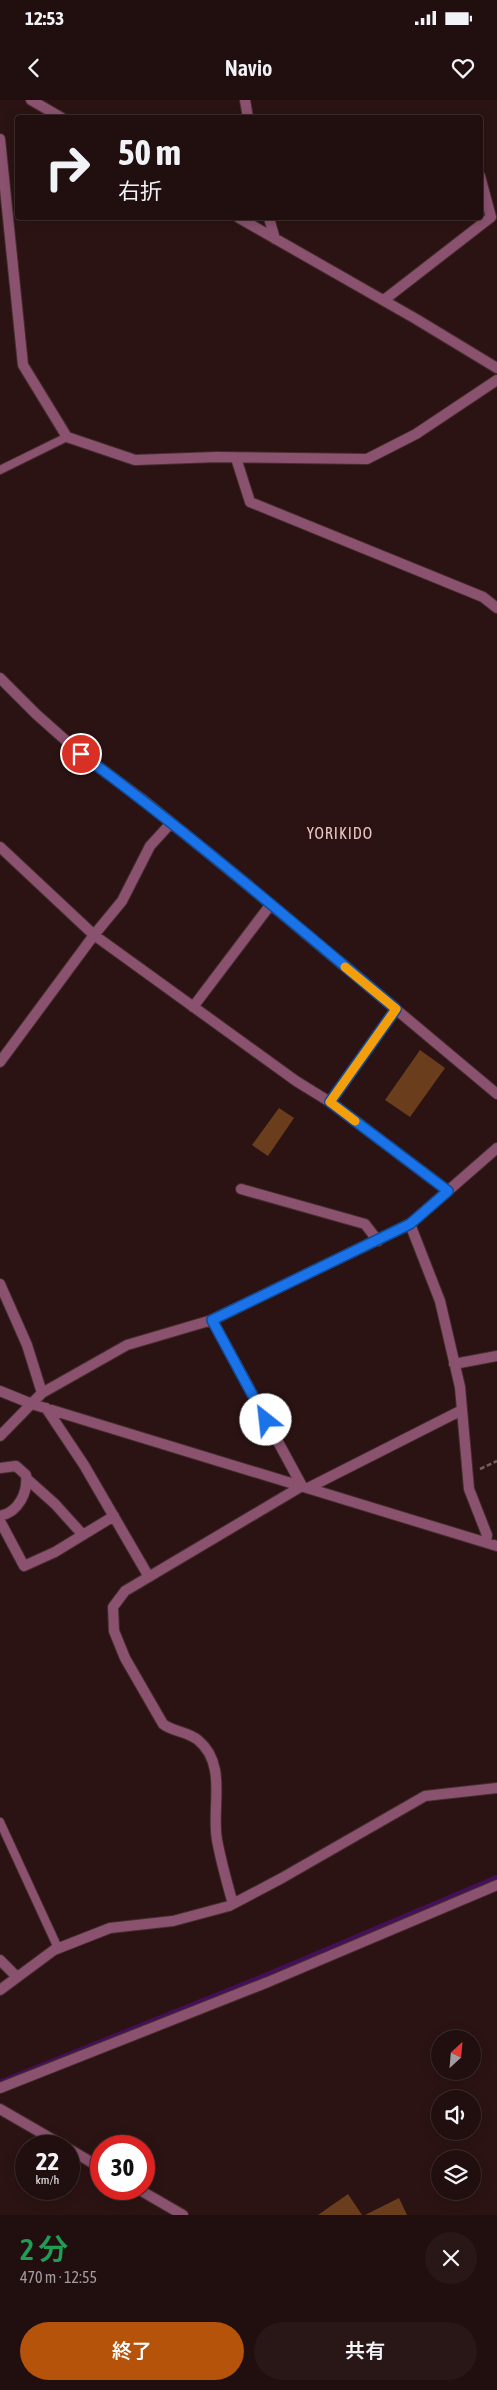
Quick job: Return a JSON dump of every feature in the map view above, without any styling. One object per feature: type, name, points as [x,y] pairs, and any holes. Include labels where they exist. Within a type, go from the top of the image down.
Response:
[{"type":"street","points":[[31,100],[57,115]]},
{"type":"street","points":[[245,100],[248,115]]},
{"type":"street","points":[[0,139],[23,366],[67,437],[135,460],[236,458],[367,459],[416,434],[497,380]]},
{"type":"street","points":[[384,300],[491,217],[483,187]]},
{"type":"street","points":[[242,220],[384,300],[497,368]]},
{"type":"street","points":[[270,220],[275,240]]},
{"type":"street","points":[[236,458],[250,502],[483,597],[497,608]]},
{"type":"street","points":[[0,678],[36,714],[81,754],[171,823],[271,904],[497,1094]]},
{"type":"street","points":[[0,1062],[94,935],[122,901],[150,846],[171,823]]},
{"type":"street","points":[[0,847],[94,935],[296,1082],[330,1102],[448,1191]]},
{"type":"street","points":[[194,1007],[271,904]]},
{"type":"street","points":[[330,1102],[396,1009]]},
{"type":"street","points":[[0,1436],[42,1392],[127,1345],[212,1320],[410,1224],[497,1148]]},
{"type":"street","points":[[241,1189],[365,1224],[378,1240]]},
{"type":"street","points":[[410,1224],[440,1301],[462,1410],[468,1489],[487,1535],[486,1542]]},
{"type":"street","points":[[0,1284],[27,1345],[42,1392]]},
{"type":"street","points":[[212,1320],[305,1487]]},
{"type":"street","points":[[454,1364],[497,1356]]},
{"type":"street","points":[[0,1391],[32,1404],[497,1546]]},
{"type":"street","points":[[46,1408],[84,1465],[149,1577]]},
{"type":"street","points":[[232,1904],[216,1838],[216,1777],[211,1758],[199,1741],[189,1734],[169,1729],[163,1724],[125,1658],[114,1631],[112,1607],[125,1591],[305,1487],[462,1410]]},
{"type":"street","points":[[0,1468],[16,1466],[26,1474],[27,1479],[27,1485],[21,1501],[13,1511],[0,1516]]},
{"type":"street","points":[[27,1479],[55,1504],[83,1535]]},
{"type":"street","points":[[0,1520],[24,1566],[55,1552],[114,1516]]},
{"type":"street","points":[[0,1990],[58,1948],[110,1928],[173,1921],[232,1904],[425,1796],[497,1788]]},
{"type":"street","points":[[0,2088],[268,1982],[497,1885]]},
{"type":"street","points":[[0,1960],[18,1977]]},
{"type":"street","points":[[0,2109],[45,2135]]},
{"type":"street","points":[[155,2199],[183,2215]]},
{"type":"lane","points":[[0,470],[67,437]]},
{"type":"lane","points":[[0,1822],[58,1948]]},
{"type":"path","points":[[467,1474],[497,1461]]},
{"type":"building","points":[[420,1050],[445,1068],[410,1117],[385,1100]]},
{"type":"building","points":[[279,1108],[294,1118],[268,1156],[252,1145]]},
{"type":"building","points":[[348,2194],[362,2215],[318,2215]]},
{"type":"building","points":[[399,2198],[407,2215],[365,2215]]},
{"type":"waterway","points":[[0,2082],[263,1976],[497,1877]]},
{"type":"slow traffic","points":[[345,967],[396,1009],[330,1102],[355,1121]]},
{"type":"district","name":"YORIKIDO","points":[[340,833]]},
{"type":"route","points":[[81,754],[142,799],[396,1009],[330,1102],[448,1191],[410,1224],[212,1320],[266,1420]]}]
